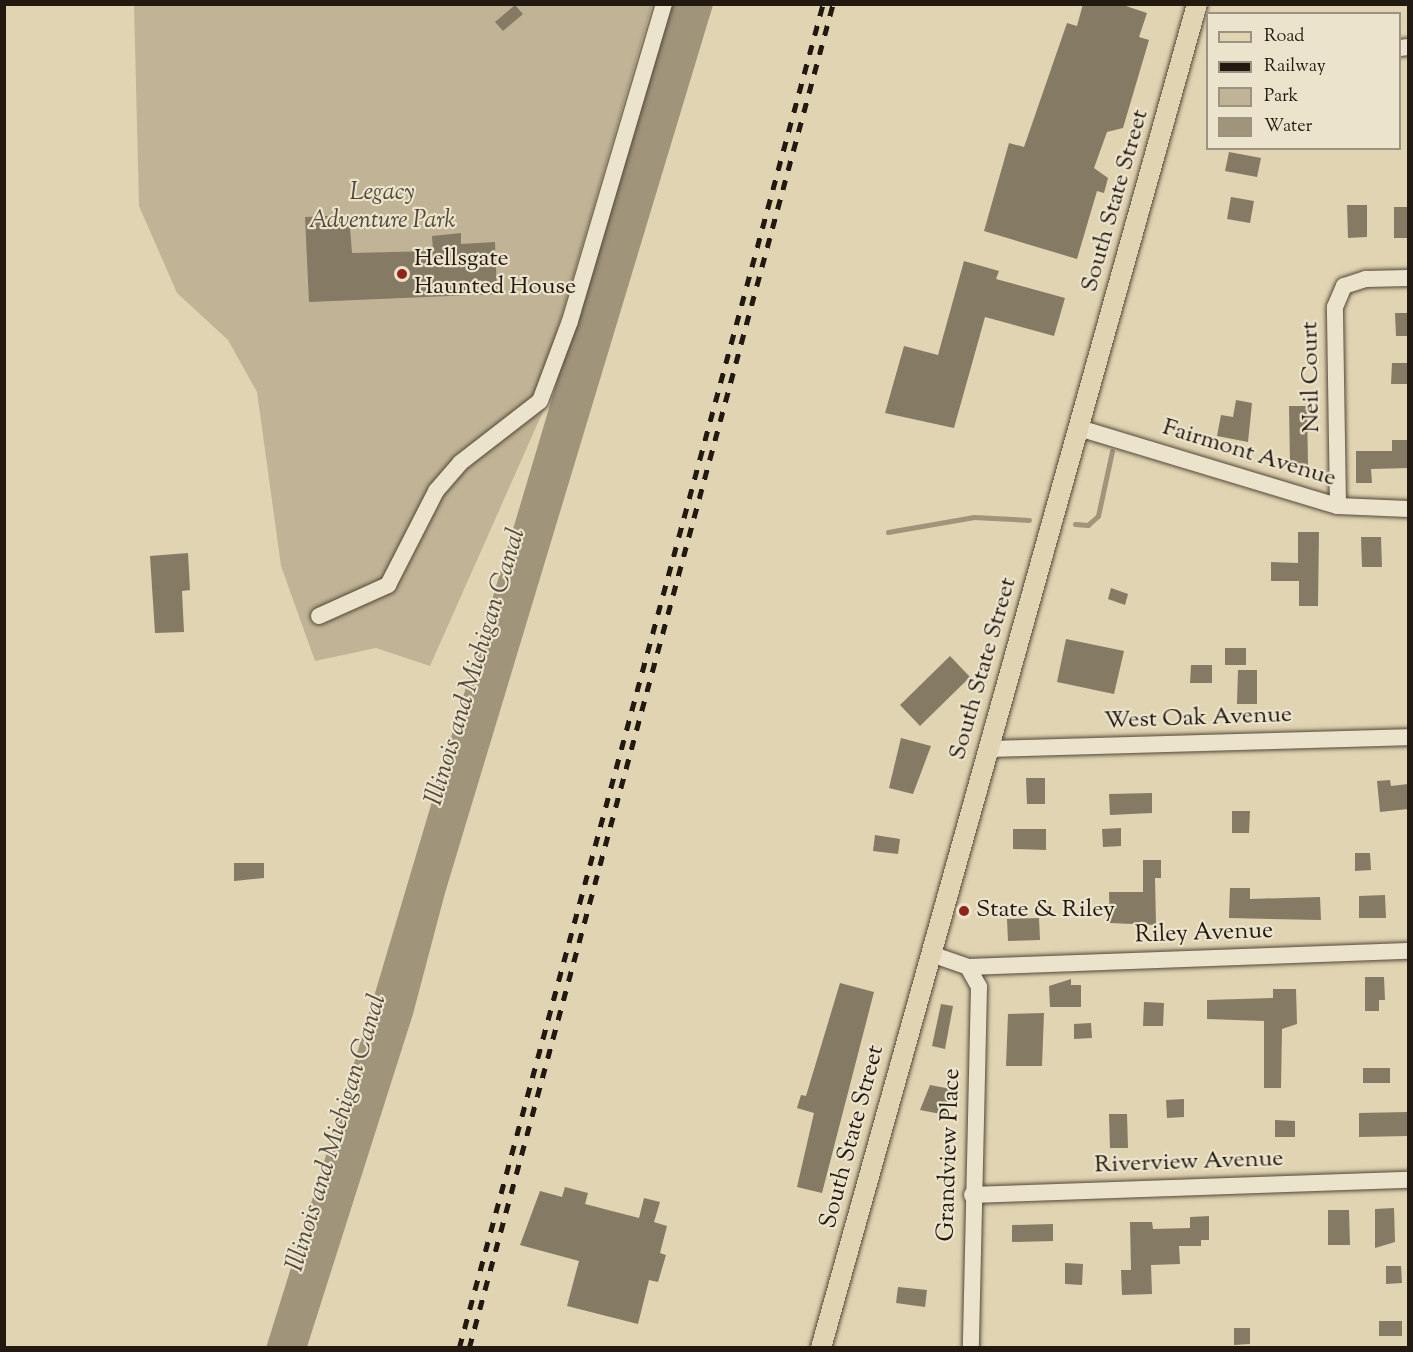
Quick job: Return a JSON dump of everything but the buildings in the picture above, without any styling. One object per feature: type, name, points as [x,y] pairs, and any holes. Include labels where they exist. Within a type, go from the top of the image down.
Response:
[{"type":"main road","name":"South State Street","points":[[821,1347],[1079,428],[1200,11]]},
{"type":"street","points":[[319,616],[388,585],[436,491],[460,463],[540,401],[570,321],[664,4]]},
{"type":"street","name":"Neil Court","points":[[1338,506],[1335,307],[1344,286],[1366,279],[1408,278]]},
{"type":"street","name":"Fairmont Avenue","points":[[1079,428],[1338,506],[1408,509]]},
{"type":"street","name":"West Oak Avenue","points":[[988,749],[1408,737]]},
{"type":"street","name":"Riley Avenue","points":[[930,954],[968,967],[1408,951]]},
{"type":"street","name":"Grandview Place","points":[[968,967],[979,987],[972,1194],[971,1347]]},
{"type":"street","name":"Riverview Avenue","points":[[972,1194],[1408,1180]]},
{"type":"green space","name":"Legacy Adventure Park","points":[[134,5],[652,5],[551,352],[545,407],[430,666],[376,648],[315,661],[281,566],[257,392],[228,340],[177,293],[139,206]]},
{"type":"water","name":"Illinois and Michigan Canal","points":[[669,5],[713,5],[445,893],[413,1014],[307,1347],[266,1348],[342,1104]]},
{"type":"waterway","points":[[1075,524],[1088,525],[1098,516],[1112,451]]},
{"type":"waterway","points":[[888,532],[974,517],[1029,520]]},
{"type":"railway","points":[[459,1348],[823,4]]},
{"type":"railway","points":[[469,1348],[833,4]]},
{"type":"place","name":"Hellsgate Haunted House","points":[[402,274]]},
{"type":"place","name":"State & Riley","points":[[964,911]]}]
